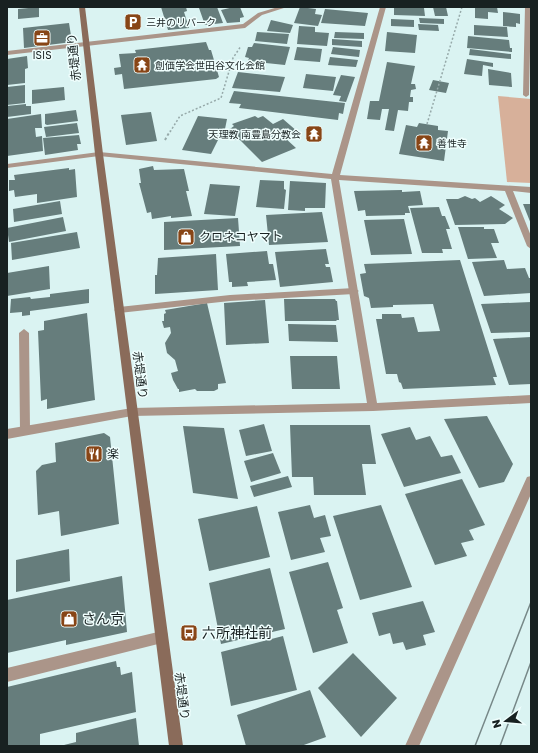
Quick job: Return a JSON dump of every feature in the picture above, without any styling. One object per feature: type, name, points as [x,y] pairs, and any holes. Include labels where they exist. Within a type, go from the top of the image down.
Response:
[{"type":"main road","name":"赤堤通り","points":[[82,7],[99,154],[176,746]]},
{"type":"street","points":[[7,53],[245,26],[260,14],[284,7]]},
{"type":"street","points":[[373,407],[335,177],[383,7]]},
{"type":"street","points":[[526,95],[528,7]]},
{"type":"street","points":[[7,166],[99,154],[335,177],[531,190]]},
{"type":"street","points":[[508,189],[531,246]]},
{"type":"street","points":[[119,310],[230,298],[354,291]]},
{"type":"street","points":[[24,333],[25,431]]},
{"type":"street","points":[[7,434],[132,412],[373,407],[531,399]]},
{"type":"street","points":[[412,746],[531,481]]},
{"type":"street","points":[[7,675],[162,637]]},
{"type":"path","points":[[427,124],[462,7]]},
{"type":"path","points":[[160,160],[166,137],[180,116],[221,98],[233,58],[242,46]]},
{"type":"shaded area","points":[[498,96],[531,99],[531,183],[507,182]]},
{"type":"building","points":[[39,7],[39,17],[18,19],[18,9]]},
{"type":"building","points":[[161,7],[186,7],[187,11],[184,12],[189,28],[168,30]]},
{"type":"building","points":[[217,7],[223,23],[205,25],[199,8]]},
{"type":"building","points":[[240,7],[244,17],[240,18],[240,22],[227,23],[221,10]]},
{"type":"building","points":[[300,7],[316,9],[315,14],[322,15],[318,26],[294,23]]},
{"type":"building","points":[[394,7],[424,8],[425,16],[394,15]]},
{"type":"building","points":[[433,7],[446,7],[448,16],[435,16]]},
{"type":"building","points":[[475,7],[497,7],[498,13],[488,12],[488,19],[475,18]]},
{"type":"building","points":[[325,9],[368,13],[365,26],[321,23]]},
{"type":"building","points":[[503,12],[520,14],[520,24],[516,23],[516,27],[503,26]]},
{"type":"building","points":[[419,18],[444,19],[444,24],[420,23]]},
{"type":"building","points":[[391,19],[414,20],[414,27],[391,26]]},
{"type":"building","points":[[271,20],[293,25],[290,33],[267,31]]},
{"type":"building","points":[[69,23],[72,42],[24,48],[23,28]]},
{"type":"building","points":[[418,24],[438,25],[439,31],[419,30]]},
{"type":"building","points":[[474,25],[507,27],[508,37],[474,35]]},
{"type":"building","points":[[299,26],[315,27],[315,32],[329,33],[327,46],[297,44]]},
{"type":"building","points":[[257,32],[289,34],[287,44],[255,41]]},
{"type":"building","points":[[335,32],[364,33],[364,39],[334,38]]},
{"type":"building","points":[[387,32],[417,35],[415,53],[385,51]]},
{"type":"building","points":[[468,36],[509,40],[512,52],[467,48]]},
{"type":"building","points":[[332,39],[362,41],[362,47],[332,45]]},
{"type":"building","points":[[206,42],[209,50],[211,50],[219,77],[216,79],[124,89],[122,74],[115,75],[114,68],[121,67],[119,54],[136,53],[135,50]]},
{"type":"building","points":[[254,43],[290,47],[285,65],[248,61],[249,58],[245,57],[248,47],[252,47]]},
{"type":"building","points":[[297,47],[322,49],[320,62],[294,60]]},
{"type":"building","points":[[333,47],[360,50],[359,57],[331,54]]},
{"type":"building","points":[[470,49],[511,54],[511,59],[469,55]]},
{"type":"building","points":[[27,56],[28,68],[25,69],[25,83],[7,85],[7,59]]},
{"type":"building","points":[[330,57],[358,60],[356,67],[328,65]]},
{"type":"building","points":[[467,59],[493,63],[493,67],[483,65],[482,76],[464,74]]},
{"type":"building","points":[[387,62],[415,66],[411,84],[415,84],[416,89],[411,90],[410,97],[413,97],[413,102],[409,102],[408,111],[398,110],[394,131],[385,130],[389,109],[382,109],[380,120],[367,119],[370,101],[379,101]]},
{"type":"building","points":[[488,69],[511,73],[512,87],[489,85]]},
{"type":"building","points":[[238,72],[285,77],[280,92],[232,88]]},
{"type":"building","points":[[306,74],[336,77],[333,91],[303,88]]},
{"type":"building","points":[[341,75],[355,77],[346,102],[339,101],[341,96],[333,95]]},
{"type":"building","points":[[433,80],[449,83],[446,93],[429,90]]},
{"type":"building","points":[[25,85],[25,103],[7,105],[7,87]]},
{"type":"building","points":[[64,87],[65,100],[32,104],[32,90]]},
{"type":"building","points":[[234,91],[345,103],[343,114],[339,113],[338,120],[239,108],[241,104],[229,103]]},
{"type":"building","points":[[26,104],[26,106],[31,106],[31,114],[7,117],[7,106]]},
{"type":"building","points":[[76,110],[78,121],[45,124],[45,114]]},
{"type":"building","points":[[151,112],[157,141],[126,145],[121,115]]},
{"type":"building","points":[[41,114],[42,128],[35,128],[36,137],[42,136],[43,151],[7,156],[7,119]]},
{"type":"building","points":[[198,116],[227,119],[225,129],[230,129],[234,126],[232,124],[255,116],[258,118],[263,116],[273,124],[283,119],[298,132],[284,137],[296,148],[262,162],[240,140],[219,138],[211,154],[182,150]]},
{"type":"building","points":[[77,123],[79,133],[46,137],[44,127]]},
{"type":"building","name":"善性寺","points":[[419,123],[438,126],[438,130],[448,131],[444,161],[399,154],[406,125],[417,127]]},
{"type":"building","points":[[79,135],[81,144],[77,144],[78,150],[45,155],[43,138]]},
{"type":"building","points":[[153,166],[154,170],[184,169],[189,191],[186,191],[192,216],[171,218],[171,216],[152,219],[151,212],[147,213],[139,183],[141,183],[139,169]]},
{"type":"building","points":[[69,168],[69,170],[75,169],[77,197],[37,203],[37,194],[15,197],[14,190],[9,191],[9,180],[15,180],[14,175]]},
{"type":"building","points":[[260,180],[284,181],[284,189],[286,190],[284,209],[256,207]]},
{"type":"building","points":[[290,181],[326,183],[325,208],[305,208],[305,211],[288,210]]},
{"type":"building","points":[[210,184],[240,186],[235,216],[204,214]]},
{"type":"building","points":[[402,190],[402,192],[420,191],[423,205],[408,206],[410,213],[405,213],[405,215],[366,216],[365,210],[358,211],[354,191]]},
{"type":"building","points":[[465,196],[472,199],[475,198],[480,202],[491,196],[505,205],[499,209],[513,218],[505,224],[455,225],[446,199],[458,199]]},
{"type":"building","points":[[60,201],[62,214],[14,222],[13,209]]},
{"type":"building","points":[[523,204],[531,204],[531,224]]},
{"type":"building","points":[[439,207],[442,216],[445,216],[450,229],[446,229],[452,249],[442,249],[443,253],[422,253],[410,208]]},
{"type":"building","points":[[322,212],[328,242],[269,245],[266,215]]},
{"type":"building","points":[[63,217],[66,231],[9,242],[7,228]]},
{"type":"building","points":[[238,218],[240,246],[164,250],[164,222]]},
{"type":"building","points":[[404,219],[412,254],[371,255],[364,220]]},
{"type":"building","points":[[458,227],[484,227],[484,229],[494,229],[499,243],[491,243],[497,258],[468,259]]},
{"type":"building","points":[[77,232],[80,248],[12,260],[11,243]]},
{"type":"building","points":[[326,249],[329,264],[325,264],[326,267],[330,267],[333,282],[280,287],[275,252]]},
{"type":"building","points":[[267,251],[269,264],[273,264],[276,280],[247,282],[248,286],[232,287],[232,282],[229,282],[226,254]]},
{"type":"building","points":[[216,254],[218,290],[155,294],[155,275],[157,275],[158,258]]},
{"type":"building","points":[[460,260],[497,377],[493,377],[496,385],[403,389],[397,374],[386,374],[376,319],[382,319],[382,314],[401,314],[402,318],[414,317],[418,332],[440,331],[433,304],[393,305],[393,307],[371,308],[369,298],[364,296],[360,274],[366,273],[364,264]]},
{"type":"building","points":[[504,260],[507,269],[525,268],[529,278],[531,278],[531,293],[484,296],[472,262]]},
{"type":"building","points":[[49,266],[50,289],[7,296],[7,273]]},
{"type":"building","points":[[89,289],[89,303],[30,311],[30,315],[22,316],[22,312],[10,313],[11,299],[50,297],[50,294]]},
{"type":"building","points":[[284,299],[335,299],[337,301],[339,320],[285,321]]},
{"type":"building","points":[[265,300],[269,343],[226,345],[224,303]]},
{"type":"building","points":[[531,302],[531,332],[491,333],[481,304]]},
{"type":"building","points":[[207,303],[226,383],[218,384],[218,389],[214,391],[197,391],[195,389],[179,392],[171,373],[178,371],[175,360],[167,353],[165,343],[171,333],[170,327],[164,328],[162,321],[164,321],[164,314],[166,313],[165,310]]},
{"type":"building","points":[[87,313],[95,400],[47,409],[47,399],[41,401],[38,331],[44,330],[44,321]]},
{"type":"building","points":[[288,324],[336,325],[338,342],[289,341]]},
{"type":"building","points":[[531,337],[531,384],[509,385],[493,339]]},
{"type":"building","points":[[290,356],[337,356],[340,389],[292,389]]},
{"type":"building","points":[[487,416],[513,464],[504,482],[479,488],[444,419]]},
{"type":"building","points":[[264,424],[272,451],[246,456],[239,430]]},
{"type":"building","points":[[290,425],[370,425],[376,464],[362,464],[366,495],[314,495],[313,477],[292,477]]},
{"type":"building","points":[[183,426],[224,428],[238,499],[193,493]]},
{"type":"building","points":[[410,427],[416,440],[430,436],[441,457],[452,455],[461,473],[404,487],[381,434]]},
{"type":"building","points":[[104,433],[110,437],[119,524],[61,536],[59,511],[38,515],[36,471],[42,465],[56,462],[55,443]]},
{"type":"building","points":[[273,453],[281,473],[251,482],[244,461]]},
{"type":"building","points":[[288,476],[292,487],[254,497],[250,486]]},
{"type":"building","points":[[462,479],[485,525],[469,530],[474,540],[461,543],[467,556],[435,565],[405,494]]},
{"type":"building","points":[[310,505],[314,518],[325,515],[331,536],[320,538],[325,552],[291,560],[278,512]]},
{"type":"building","points":[[381,505],[412,587],[360,600],[333,516]]},
{"type":"building","points":[[257,506],[270,557],[209,571],[198,519]]},
{"type":"building","points":[[69,549],[70,581],[16,592],[16,560]]},
{"type":"building","points":[[328,562],[343,608],[337,610],[348,643],[313,653],[289,572]]},
{"type":"building","points":[[270,568],[285,629],[221,644],[209,583]]},
{"type":"building","points":[[122,576],[127,632],[66,645],[66,640],[7,653],[7,600]]},
{"type":"building","points":[[423,601],[435,632],[423,635],[426,645],[406,650],[403,642],[393,644],[390,633],[379,636],[372,613]]},
{"type":"building","points":[[283,636],[297,690],[231,706],[221,652]]},
{"type":"building","points":[[353,653],[397,698],[361,737],[318,688]]},
{"type":"building","points":[[116,661],[117,667],[120,667],[121,675],[132,672],[136,712],[40,734],[40,746],[7,746],[7,687]]},
{"type":"building","points":[[310,690],[326,737],[301,746],[246,746],[237,715]]},
{"type":"building","points":[[136,718],[139,746],[64,746],[76,742],[76,733]]},
{"type":"tram line","points":[[475,746],[531,602]]},
{"type":"tram line","points":[[500,746],[531,662]]},
{"type":"place","name":"三井のリパーク","points":[[133,22]]},
{"type":"place","name":"ISIS","points":[[42,38]]},
{"type":"place","name":"創価学会世田谷文化会館","points":[[142,65]]},
{"type":"place","name":"天理教 南豊島分教会","points":[[314,134]]},
{"type":"place","name":"善性寺","points":[[424,143]]},
{"type":"place","name":"クロネコヤマト","points":[[186,237]]},
{"type":"place","name":"楽","points":[[94,454]]},
{"type":"place","name":"さん京","points":[[69,619]]},
{"type":"place","name":"六所神社前","points":[[189,633]]}]
